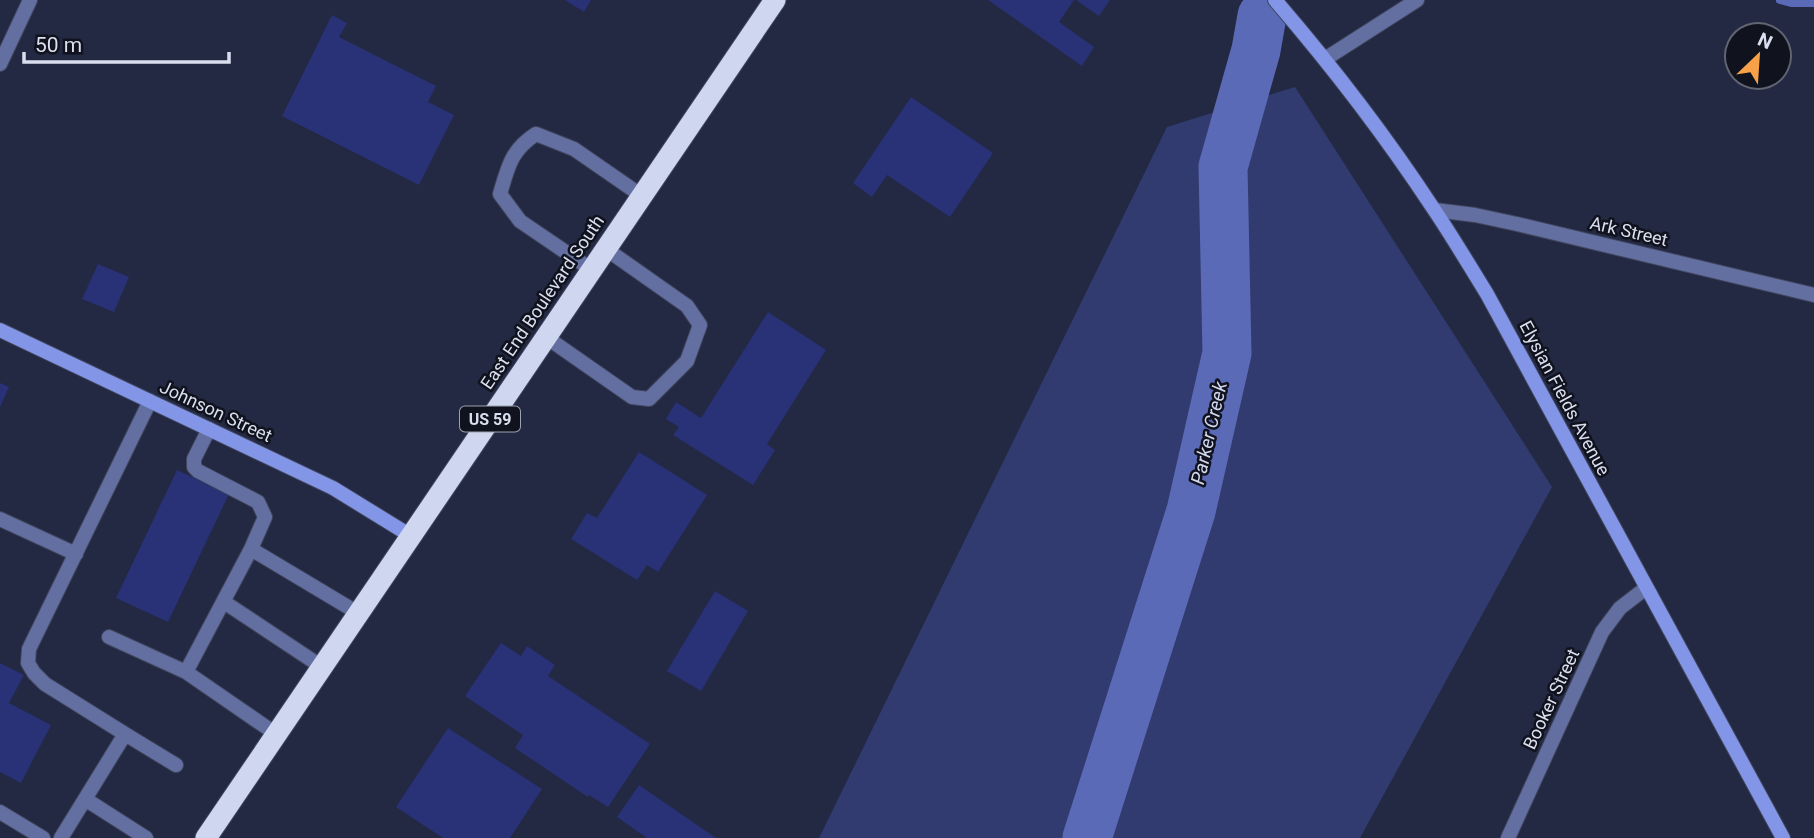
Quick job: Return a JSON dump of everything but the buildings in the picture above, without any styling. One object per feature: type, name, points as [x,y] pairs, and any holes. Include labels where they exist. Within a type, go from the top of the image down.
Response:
[{"type":"highway","name":"East End Boulevard South","points":[[206,838],[775,0]]},
{"type":"street","points":[[0,64],[30,0]]},
{"type":"street","name":"Elysian Fields Avenue","points":[[1275,0],[1325,59],[1401,161],[1487,294],[1783,838]]},
{"type":"street","points":[[1325,59],[1417,0]]},
{"type":"street","points":[[592,270],[520,220],[500,194],[509,162],[524,142],[536,134],[574,149],[642,196]]},
{"type":"street","name":"Ark Street","points":[[1435,210],[1517,224],[1814,295]]},
{"type":"street","points":[[546,337],[632,397],[649,399],[687,361],[700,325],[687,306],[606,249]]},
{"type":"street","name":"Johnson Street","points":[[0,330],[333,488],[411,536]]},
{"type":"street","points":[[150,401],[29,649],[29,663],[45,684],[176,765]]},
{"type":"street","points":[[186,672],[224,603],[265,517],[258,502],[194,467],[194,459],[209,429]]},
{"type":"street","points":[[0,519],[76,554]]},
{"type":"street","points":[[251,549],[358,613]]},
{"type":"street","name":"Booker Street","points":[[1508,838],[1602,632],[1620,608],[1646,588]]},
{"type":"street","points":[[224,603],[322,667]]},
{"type":"street","points":[[109,636],[186,672],[276,734]]},
{"type":"street","points":[[61,838],[125,734]]},
{"type":"street","points":[[85,799],[146,838]]},
{"type":"street","points":[[0,812],[43,838]]},
{"type":"shaded area","points":[[1295,87],[1552,487],[1360,838],[819,838],[1167,127]]},
{"type":"waterway","name":"Parker Creek","points":[[1780,0],[1814,3]]},
{"type":"waterway","name":"Parker Creek","points":[[1087,838],[1191,511],[1227,353],[1223,167],[1256,50],[1262,16]]}]
